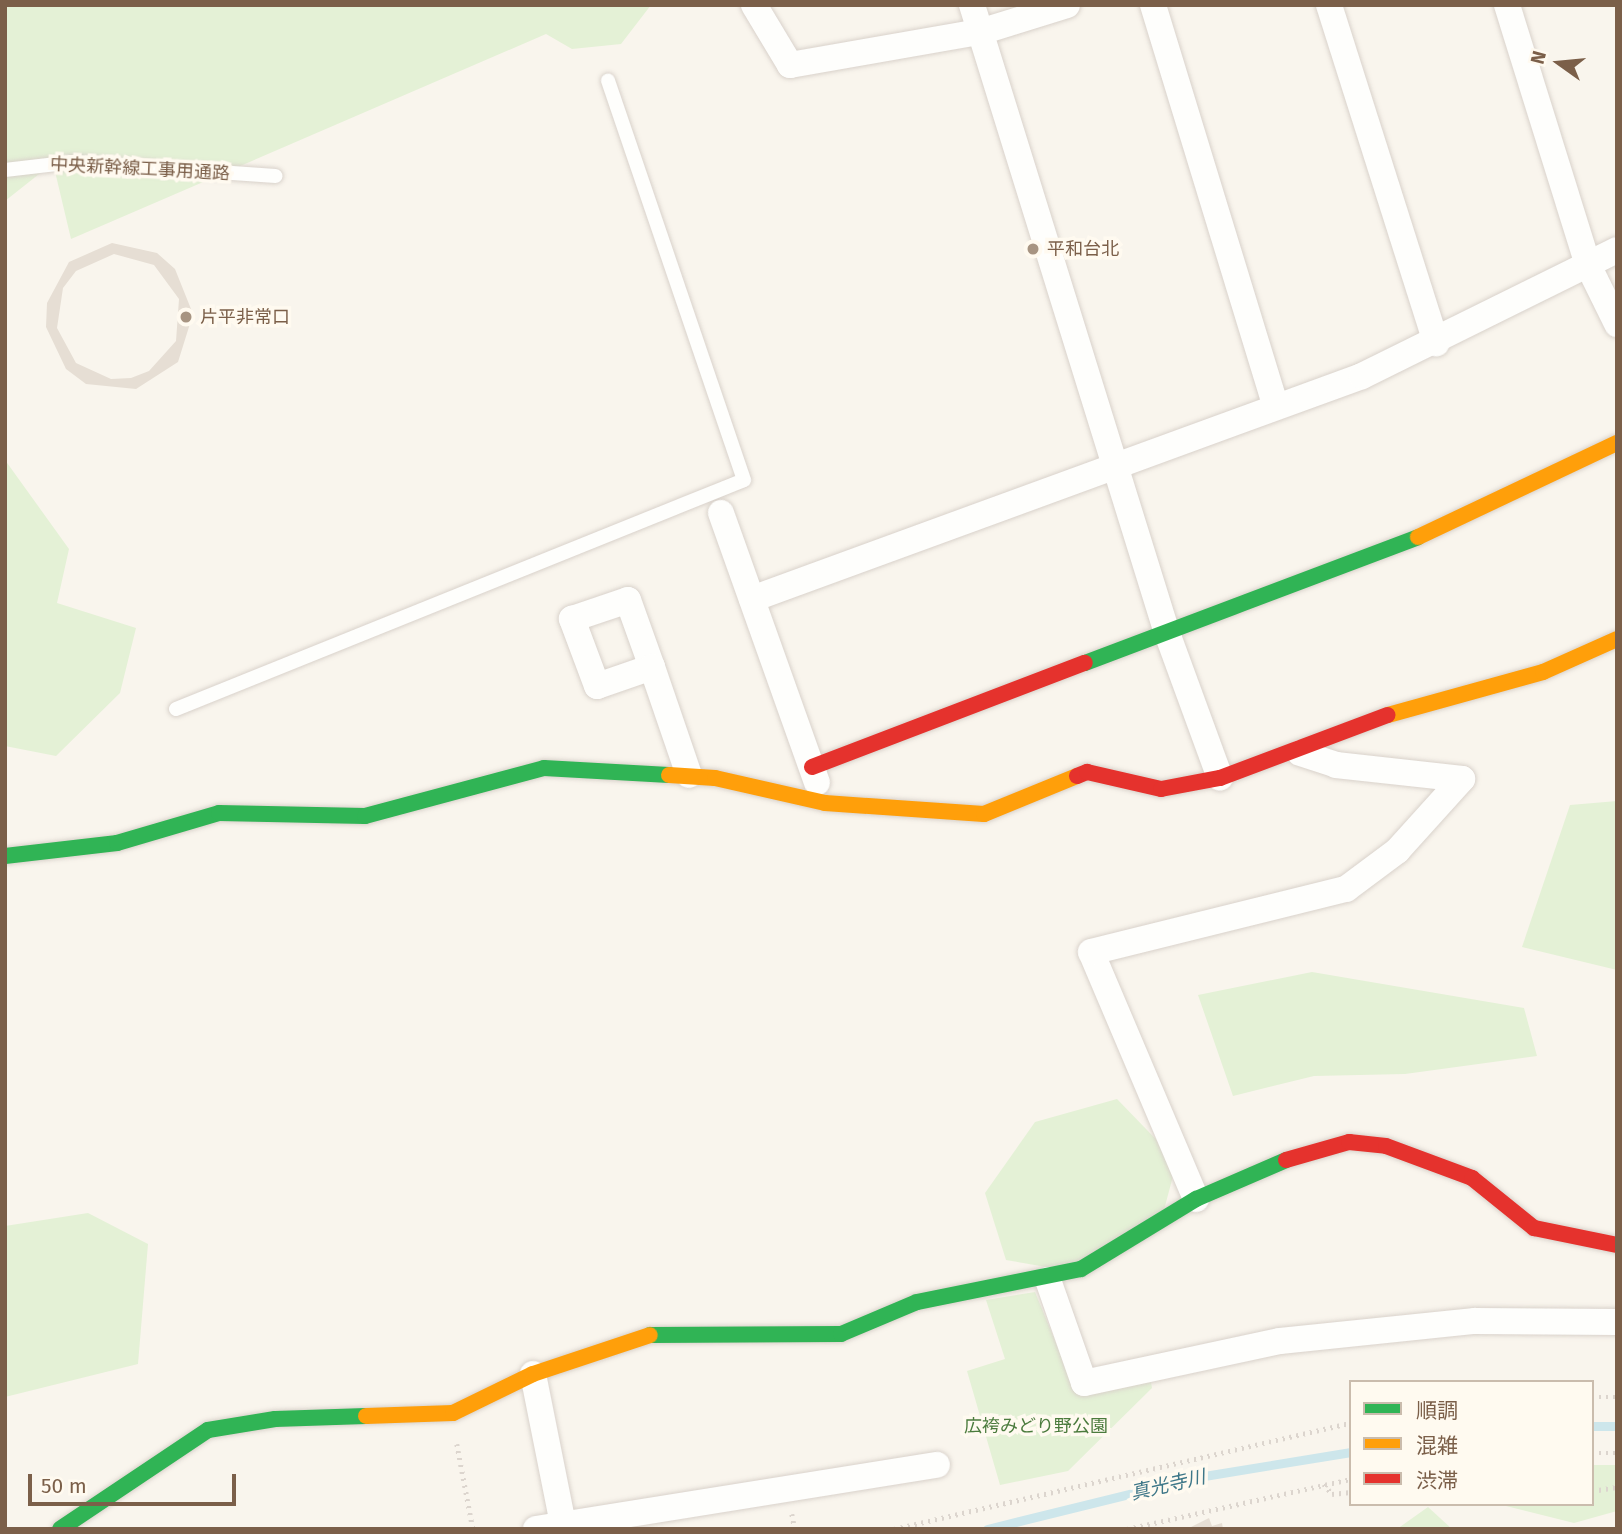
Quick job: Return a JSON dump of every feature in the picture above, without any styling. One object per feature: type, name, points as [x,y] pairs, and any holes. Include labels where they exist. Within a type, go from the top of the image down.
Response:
[{"type":"street","points":[[754,5],[790,65],[981,32],[1067,5]]},
{"type":"street","points":[[972,5],[1167,634],[1220,778]]},
{"type":"street","points":[[1153,5],[1276,407]]},
{"type":"street","points":[[1329,5],[1436,343]]},
{"type":"street","points":[[1507,5],[1588,265],[1617,324]]},
{"type":"street","points":[[752,599],[1276,407],[1436,343],[1617,250]]},
{"type":"street","points":[[812,767],[1464,520],[1617,443]]},
{"type":"street","points":[[718,504],[825,803]]},
{"type":"street","points":[[5,856],[117,842],[219,813],[365,816],[544,768],[689,775],[825,803],[984,814],[1087,772],[1161,789],[1220,778],[1300,753],[1358,723],[1543,672],[1617,639]]},
{"type":"street","points":[[652,667],[689,775]]},
{"type":"street","points":[[1196,1199],[1091,953],[1346,889],[1397,851],[1462,779],[1336,765],[1300,753]]},
{"type":"street","points":[[60,1529],[208,1430],[275,1419],[427,1418],[453,1413],[533,1374],[652,1334],[841,1334],[917,1302],[1048,1280],[1124,1248],[1196,1199],[1311,1149],[1373,1144],[1472,1178],[1534,1228],[1617,1245]]},
{"type":"street","points":[[1048,1280],[1084,1383],[1280,1341],[1475,1321],[1617,1322]]},
{"type":"street","points":[[533,1374],[563,1524]]},
{"type":"street","points":[[536,1529],[937,1465]]},
{"type":"lane","points":[[176,709],[718,504],[744,480],[608,80]]},
{"type":"lane","name":"中央新幹線工事用通路","points":[[5,170],[74,162],[276,176]]},
{"type":"path","points":[[1594,1397],[1617,1397]]},
{"type":"path","points":[[894,1529],[1349,1423]]},
{"type":"path","points":[[455,1436],[473,1529]]},
{"type":"path","points":[[1594,1453],[1617,1453]]},
{"type":"path","points":[[1127,1529],[1349,1479]]},
{"type":"path","points":[[1324,1484],[1332,1494],[1349,1492]]},
{"type":"path","points":[[1594,1491],[1617,1487]]},
{"type":"green space","points":[[5,5],[651,5],[621,44],[572,49],[546,34],[71,239],[53,163],[5,201]]},
{"type":"green space","points":[[5,460],[69,549],[57,603],[136,628],[120,693],[56,756],[5,746]]},
{"type":"green space","points":[[1617,801],[1617,970],[1522,947],[1570,805]]},
{"type":"green space","points":[[1312,972],[1524,1008],[1537,1056],[1405,1074],[1314,1076],[1233,1096],[1198,995]]},
{"type":"green space","points":[[1117,1099],[1177,1161],[1164,1210],[1086,1274],[1006,1260],[985,1193],[1035,1122]]},
{"type":"green space","points":[[88,1213],[148,1244],[138,1364],[5,1397],[5,1226]]},
{"type":"green space","name":"広袴みどり野公園","points":[[1035,1292],[1077,1394],[1150,1377],[1152,1388],[1068,1471],[1000,1485],[967,1371],[1005,1359],[986,1300]]},
{"type":"green space","points":[[1594,1465],[1617,1465],[1617,1511],[1574,1523],[1506,1506],[1594,1506]]},
{"type":"green space","points":[[1428,1507],[1452,1529],[1397,1529]]},
{"type":"building","name":"片平非常口","points":[[112,243],[157,253],[175,269],[193,314],[178,362],[136,389],[86,384],[66,369],[46,327],[47,303],[69,262]],"holes":[[[114,254],[154,265],[179,299],[176,341],[149,371],[131,378],[111,379],[76,363],[57,328],[63,288],[76,271]]]},
{"type":"building","points":[[1209,1518],[1212,1526],[1222,1523],[1223,1529],[1187,1529]]},
{"type":"waterway","name":"真光寺川","points":[[1594,1426],[1617,1426]]},
{"type":"waterway","name":"真光寺川","points":[[987,1529],[1198,1477],[1349,1452]]},
{"type":"traffic: fast","points":[[1085,663],[1418,537]]},
{"type":"traffic: fast","points":[[5,856],[117,843],[219,813],[365,816],[544,768],[669,775]]},
{"type":"traffic: fast","points":[[650,1335],[841,1334],[917,1302],[1081,1269],[1196,1199],[1286,1160]]},
{"type":"traffic: fast","points":[[60,1529],[208,1430],[275,1419],[366,1416]]},
{"type":"traffic: slow","points":[[1418,537],[1617,443]]},
{"type":"traffic: slow","points":[[1388,715],[1543,672],[1617,639]]},
{"type":"traffic: slow","points":[[669,775],[715,778],[825,803],[984,814],[1077,776]]},
{"type":"traffic: slow","points":[[366,1416],[453,1413],[533,1374],[650,1335]]},
{"type":"traffic: jam","points":[[812,767],[1085,663]]},
{"type":"traffic: jam","points":[[1077,776],[1087,772],[1161,789],[1220,778],[1388,715]]},
{"type":"traffic: jam","points":[[1286,1160],[1349,1142],[1386,1146],[1472,1178],[1534,1228],[1617,1245]]},
{"type":"place","name":"平和台北","points":[[1033,249]]},
{"type":"place","name":"片平非常口","points":[[186,317]]}]
